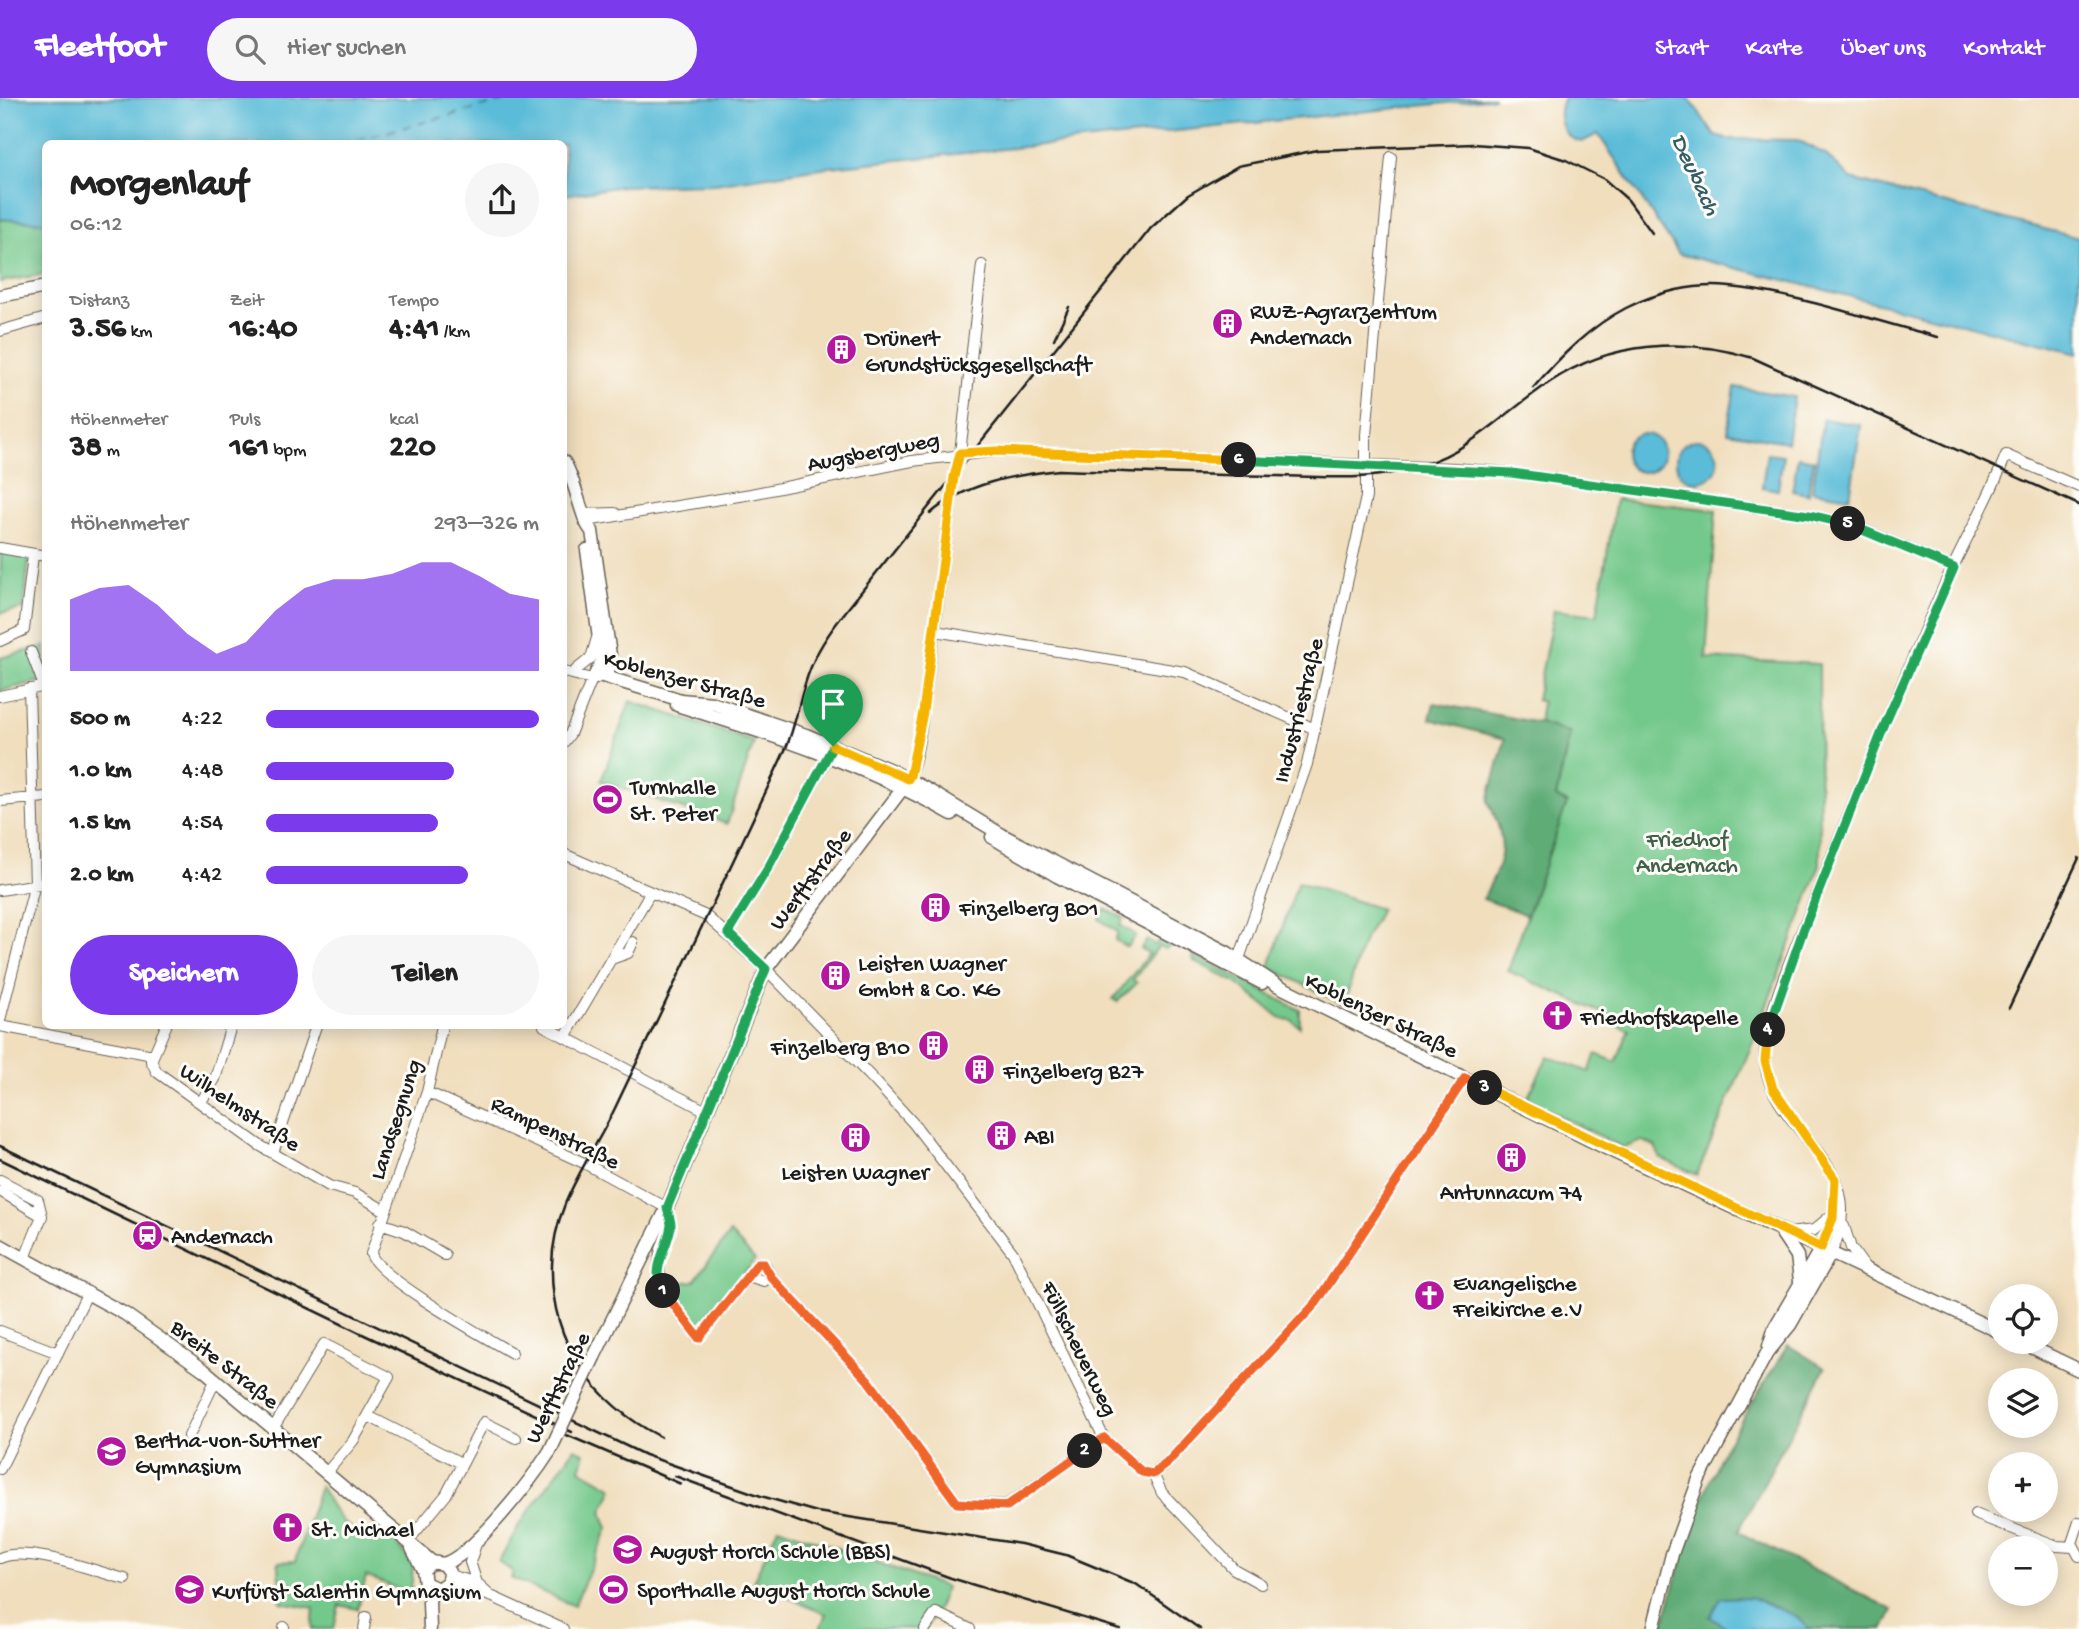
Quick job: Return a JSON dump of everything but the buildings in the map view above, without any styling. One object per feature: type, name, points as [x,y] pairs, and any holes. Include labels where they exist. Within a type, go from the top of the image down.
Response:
[{"type":"street","name":"Industriestraße","points":[[1238,959],[1307,764],[1366,497],[1366,435],[1391,157]]},
{"type":"street","name":"Werftstraße","points":[[432,1589],[443,1587],[441,1571],[473,1549],[550,1451],[667,1208],[766,969],[905,784],[920,730],[935,631],[954,477],[960,453],[982,265]]},
{"type":"street","points":[[0,296],[42,288]]},
{"type":"street","points":[[0,331],[42,319]]},
{"type":"street","name":"Augsbergweg","points":[[586,521],[751,494],[960,453],[997,451],[1367,464],[1512,473],[1809,515],[1850,524],[1954,568]]},
{"type":"street","points":[[1866,1269],[1849,1243],[1843,1202],[1835,1179],[1773,1089],[1766,1064],[1767,1035],[1803,931],[1885,724],[2006,455],[2079,487]]},
{"type":"street","points":[[567,468],[592,531],[611,662],[616,675],[641,688]]},
{"type":"street","points":[[567,738],[602,662],[584,532],[586,521]]},
{"type":"street","points":[[0,548],[42,556]]},
{"type":"street","points":[[33,555],[24,630],[42,679]]},
{"type":"street","points":[[0,640],[24,630]]},
{"type":"street","points":[[935,631],[1185,672],[1315,729]]},
{"type":"street","points":[[576,670],[591,658],[598,634]]},
{"type":"street","points":[[596,677],[609,669],[611,662]]},
{"type":"street","name":"Koblenzer Straße","points":[[567,670],[576,670],[831,751]]},
{"type":"street","name":"Koblenzer Straße","points":[[567,671],[681,700],[712,703],[905,784],[1238,959],[1277,985],[1783,1231],[1988,1326]]},
{"type":"street","points":[[0,696],[42,687]]},
{"type":"street","points":[[0,1020],[40,884],[33,798],[29,689]]},
{"type":"street","points":[[728,933],[768,868],[831,751]]},
{"type":"street","name":"Koblenzer Straße","points":[[905,784],[1058,876],[1244,975],[1277,985]]},
{"type":"street","points":[[0,801],[42,797]]},
{"type":"street","name":"Füllscheuerweg","points":[[567,855],[706,916],[728,933],[766,969],[914,1124],[1013,1253],[1104,1438],[1142,1472],[1153,1474]]},
{"type":"street","points":[[0,890],[40,884]]},
{"type":"street","points":[[565,1037],[650,893]]},
{"type":"street","points":[[611,960],[628,953],[633,942]]},
{"type":"street","points":[[1220,960],[1238,959],[1244,975]]},
{"type":"street","name":"Wilhelmstraße","points":[[0,1027],[153,1055],[151,1061],[157,1072],[273,1153],[329,1186],[355,1193],[384,1210]]},
{"type":"street","points":[[153,1055],[165,1029]]},
{"type":"street","points":[[201,1102],[215,1079],[230,1029]]},
{"type":"street","points":[[273,1153],[315,1029]]},
{"type":"street","name":"Landsegnung","points":[[441,1029],[428,1092],[373,1243],[373,1262],[398,1282],[512,1353]]},
{"type":"street","points":[[550,1029],[708,1112]]},
{"type":"street","points":[[1261,1584],[1234,1569],[1162,1493],[1153,1474],[1201,1428],[1239,1383],[1316,1303],[1465,1078]]},
{"type":"street","name":"Rampenstraße","points":[[428,1092],[584,1163],[667,1208]]},
{"type":"street","points":[[1767,1353],[1775,1327],[1800,1280],[1826,1251],[1834,1213],[1835,1179]]},
{"type":"street","points":[[0,1180],[38,1200],[42,1216],[24,1258]]},
{"type":"street","points":[[0,1191],[42,1216]]},
{"type":"street","points":[[667,1208],[671,1224],[661,1250],[660,1287],[699,1338],[758,1263],[763,1263],[771,1277],[868,1380],[957,1503],[1007,1506],[1104,1438]]},
{"type":"street","points":[[1800,1280],[1797,1256],[1783,1231],[1814,1230],[1834,1213]]},
{"type":"street","points":[[380,1223],[404,1231],[445,1255]]},
{"type":"street","points":[[1653,1629],[1672,1554],[1699,1479],[1767,1353],[1790,1325],[1826,1251],[1844,1223]]},
{"type":"street","name":"Breite Straße","points":[[0,1245],[129,1317],[216,1379],[410,1538],[441,1571]]},
{"type":"street","points":[[748,1276],[764,1281],[771,1277]]},
{"type":"street","points":[[0,1469],[88,1292]]},
{"type":"street","points":[[0,1331],[58,1353]]},
{"type":"street","points":[[274,1427],[324,1344],[389,1377],[353,1441],[327,1472]]},
{"type":"street","points":[[2046,1354],[2079,1370]]},
{"type":"street","points":[[189,1436],[216,1379]]},
{"type":"street","points":[[368,1416],[461,1463]]},
{"type":"street","points":[[410,1538],[446,1494],[484,1422],[516,1438]]},
{"type":"street","points":[[1975,1514],[2076,1551],[2074,1532],[2079,1522]]},
{"type":"street","points":[[473,1549],[477,1583]]},
{"type":"street","points":[[0,1558],[12,1552],[32,1555],[125,1579]]},
{"type":"street","points":[[441,1571],[477,1583],[493,1597]]},
{"type":"street","points":[[430,1629],[429,1602],[432,1589],[425,1583],[441,1571]]},
{"type":"street","points":[[441,1571],[563,1629]]},
{"type":"street","points":[[925,1629],[936,1614],[965,1628]]},
{"type":"street","points":[[364,1629],[366,1617]]},
{"type":"green space","points":[[0,219],[42,222],[42,275],[0,282]]},
{"type":"green space","name":"Friedhof Andernach","points":[[1616,499],[1716,510],[1706,658],[1819,664],[1820,865],[1753,1042],[1697,1175],[1660,1158],[1655,1146],[1642,1141],[1623,1148],[1527,1099],[1548,1056],[1589,1072],[1596,1054],[1616,1062],[1629,1030],[1609,1022],[1611,1017],[1508,971],[1566,803],[1556,797],[1570,733],[1539,723],[1542,702],[1536,700],[1554,610],[1597,615]]},
{"type":"green space","points":[[1,550],[29,557],[24,609],[0,613]]},
{"type":"green space","points":[[42,647],[42,681],[0,691],[0,658]]},
{"type":"green space","points":[[630,701],[754,742],[727,824],[601,781]]},
{"type":"green space","points":[[1434,703],[1539,723],[1570,733],[1556,797],[1567,803],[1527,915],[1483,899],[1500,861],[1502,850],[1499,829],[1488,801],[1505,739],[1430,719]]},
{"type":"green space","points":[[1298,882],[1381,909],[1362,945],[1344,1005],[1269,967]]},
{"type":"green space","points":[[1105,909],[1124,918],[1120,925],[1136,935],[1127,947],[1115,940],[1118,932],[1099,919]]},
{"type":"green space","points":[[1161,938],[1173,944],[1165,949],[1159,946],[1133,980],[1137,983],[1117,1002],[1113,999],[1149,954],[1141,948],[1147,940],[1155,945]]},
{"type":"green space","points":[[1192,954],[1300,1010],[1300,1027],[1291,1020],[1282,1019],[1235,982],[1194,961]]},
{"type":"green space","points":[[730,1233],[755,1260],[699,1333],[663,1285],[694,1281]]},
{"type":"green space","points":[[1788,1345],[1825,1368],[1738,1532],[1893,1610],[1884,1629],[1809,1629],[1794,1615],[1710,1617],[1728,1629],[1662,1629],[1696,1512],[1725,1447]]},
{"type":"green space","points":[[575,1448],[585,1454],[580,1469],[613,1488],[602,1512],[608,1528],[574,1606],[511,1578],[513,1572],[499,1562],[519,1525]]},
{"type":"green space","points":[[320,1486],[346,1524],[363,1533],[391,1535],[413,1565],[411,1594],[366,1576],[358,1609],[339,1605],[334,1629],[312,1629],[314,1608],[280,1602],[278,1562],[295,1561]]},
{"type":"green space","points":[[778,1527],[946,1587],[936,1613],[925,1629],[820,1628],[826,1614],[753,1582]]},
{"type":"water","points":[[0,98],[1495,98],[821,168],[715,184],[623,186],[567,195],[567,140],[42,140],[42,222],[0,219]]},
{"type":"water","name":"Deubach","points":[[1564,98],[1689,98],[1715,136],[1726,139],[1798,140],[1825,154],[1851,179],[2079,238],[2079,353],[1679,254],[1598,134],[1582,142],[1575,140],[1565,131],[1560,119]]},
{"type":"water","points":[[1735,387],[1794,397],[1787,442],[1727,432]]},
{"type":"water","points":[[1823,419],[1861,425],[1850,497],[1812,491]]},
{"type":"water","points":[[1644,434],[1658,439],[1663,453],[1658,467],[1644,472],[1630,467],[1625,453],[1630,439]]},
{"type":"water","points":[[1697,440],[1712,446],[1718,461],[1712,476],[1697,482],[1682,476],[1676,461],[1682,446]]},
{"type":"water","points":[[1767,453],[1783,455],[1778,490],[1762,487]]},
{"type":"water","points":[[1798,457],[1814,460],[1808,494],[1792,491]]},
{"type":"water","points":[[1750,1597],[1794,1615],[1809,1629],[1728,1629],[1710,1617],[1721,1598]]},
{"type":"ferry route","points":[[356,140],[516,98]]},
{"type":"railway","points":[[661,1437],[615,1407],[581,1367],[568,1344],[553,1293],[552,1265],[554,1243],[566,1201],[616,1106],[786,748],[807,677],[820,648],[857,597],[1151,228],[1188,195],[1238,166],[1317,150],[1473,144],[1528,148],[1566,160],[1604,179],[1628,200],[1652,233]]},
{"type":"railway","points":[[1533,388],[1576,344],[1612,316],[1650,297],[1703,286],[1730,287],[1781,295],[1938,337]]},
{"type":"railway","points":[[1054,339],[1069,307]]},
{"type":"railway","points":[[930,514],[959,495],[991,482],[1059,470],[1337,477],[1397,472],[1443,457],[1462,447],[1530,396],[1573,368],[1623,351],[1675,346],[1701,347],[1753,358],[2079,505]]},
{"type":"railway","points":[[2009,1008],[2079,858]]},
{"type":"railway","points":[[0,1146],[645,1455],[761,1496],[817,1512],[1021,1544],[1066,1555],[1136,1584],[1200,1629]]},
{"type":"railway","points":[[0,1159],[572,1432]]},
{"type":"railway","points":[[562,1433],[681,1484]]},
{"type":"railway","points":[[675,1476],[951,1578],[1120,1629]]},
{"type":"place","name":"RWZ-Agrarzentrum Andernach","points":[[1227,323]]},
{"type":"place","name":"Drünert Grundstücksgesellschaft","points":[[842,350]]},
{"type":"place","name":"Turnhalle St. Peter","points":[[607,799]]},
{"type":"place","name":"Finzelberg B01","points":[[936,907]]},
{"type":"place","name":"Leisten Wagner GmbH & Co. KG","points":[[835,975]]},
{"type":"place","name":"Friedhofskapelle","points":[[1557,1016]]},
{"type":"place","name":"Finzelberg B10","points":[[933,1046]]},
{"type":"place","name":"Finzelberg B27","points":[[980,1070]]},
{"type":"place","name":"ABI","points":[[1001,1135]]},
{"type":"place","name":"Leisten Wagner","points":[[855,1137]]},
{"type":"place","name":"Antunnacum 74","points":[[1511,1157]]},
{"type":"place","name":"Andernach","points":[[148,1235]]},
{"type":"place","name":"Evangelische Freikirche e.V","points":[[1430,1295]]},
{"type":"place","name":"Bertha-von-Suttner Gymnasium","points":[[112,1452]]},
{"type":"place","name":"St. Michael","points":[[288,1528]]},
{"type":"place","name":"August Horch Schule (BBS)","points":[[627,1550]]},
{"type":"place","name":"Sporthalle August Horch Schule","points":[[614,1589]]},
{"type":"place","name":"Kurfürst Salentin Gymnasium","points":[[189,1590]]},
{"type":"route","points":[[997,451],[1367,464],[1512,473],[1809,515],[1850,524],[1954,568],[1944,584],[1885,724],[1803,931],[1767,1035],[1766,1064],[1773,1089],[1782,1106],[1828,1165],[1835,1179],[1833,1218],[1821,1248],[1633,1161],[1465,1078],[1316,1303],[1280,1338],[1167,1463],[1153,1474],[1142,1472],[1104,1438],[1007,1506],[957,1503],[868,1380],[771,1277],[763,1263],[758,1263],[699,1338],[660,1287],[661,1250],[671,1224],[667,1208],[766,969],[728,933],[768,868],[833,746],[908,779],[910,776],[923,712],[954,477],[960,453],[997,451]]}]
